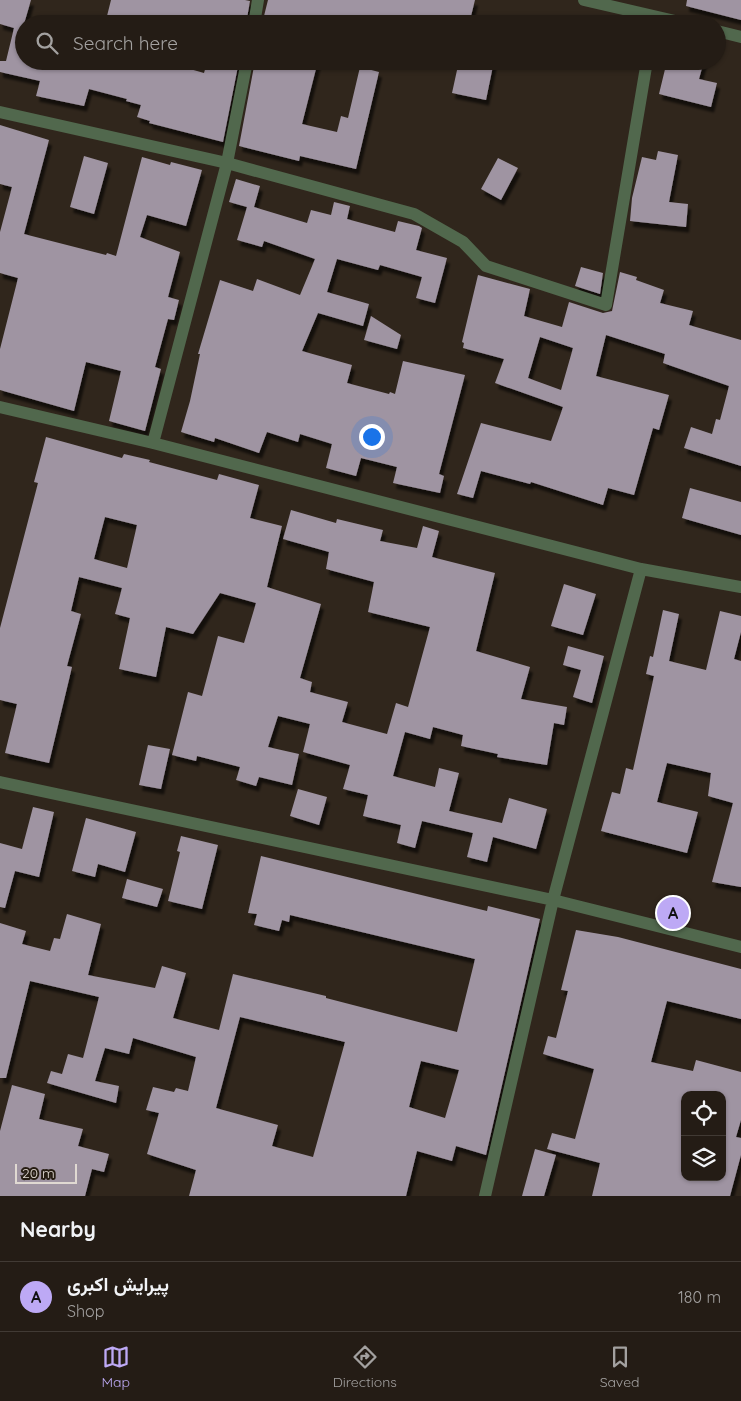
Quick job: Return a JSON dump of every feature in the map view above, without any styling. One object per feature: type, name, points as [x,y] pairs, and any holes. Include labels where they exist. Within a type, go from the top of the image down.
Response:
[{"type":"street","points":[[256,15],[258,0]]},
{"type":"street","points":[[584,0],[636,15]]},
{"type":"street","points":[[726,33],[741,36]]},
{"type":"street","points":[[153,443],[227,163],[245,70]]},
{"type":"street","points":[[0,112],[227,163],[414,214],[463,242],[486,266],[606,306],[645,70]]},
{"type":"street","points":[[0,407],[153,443],[641,569],[741,587]]},
{"type":"street","points":[[485,1196],[553,900],[641,569]]},
{"type":"street","points":[[0,782],[553,900],[741,946]]},
{"type":"building","points":[[0,0],[31,0],[27,15],[15,15],[15,70],[194,70],[204,73],[205,70],[237,70],[223,142],[149,123],[150,121],[137,117],[141,105],[126,101],[127,99],[89,89],[84,106],[36,96],[40,81],[0,72],[0,61],[6,61],[14,28],[0,24]]},
{"type":"building","points":[[111,0],[250,1],[248,15],[107,15]]},
{"type":"building","points":[[268,0],[475,0],[471,15],[264,15]]},
{"type":"building","points":[[687,0],[741,0],[741,20],[726,15],[686,6]]},
{"type":"building","points":[[253,70],[316,70],[302,124],[337,132],[341,116],[348,118],[359,70],[379,72],[356,169],[300,156],[299,161],[239,146]]},
{"type":"building","points":[[457,70],[492,70],[486,100],[452,93]]},
{"type":"building","points":[[665,70],[702,70],[699,79],[717,83],[711,107],[659,94]]},
{"type":"building","points":[[0,125],[49,140],[24,234],[106,255],[107,253],[116,256],[142,157],[170,165],[171,162],[202,170],[186,226],[147,215],[140,237],[180,252],[168,297],[179,300],[174,320],[168,319],[155,367],[161,369],[145,431],[109,421],[121,371],[86,362],[74,411],[0,390],[0,349],[18,278],[0,273],[0,232],[12,187],[0,184]]},
{"type":"building","points":[[658,151],[678,155],[669,202],[688,204],[686,227],[630,221],[632,198],[642,157],[656,160]]},
{"type":"building","points":[[84,156],[108,163],[94,214],[70,207]]},
{"type":"building","points":[[498,158],[518,168],[501,200],[481,189]]},
{"type":"building","points":[[236,179],[260,186],[254,207],[307,223],[311,210],[331,215],[334,202],[350,206],[347,219],[395,232],[398,221],[419,226],[422,228],[416,250],[447,258],[435,303],[416,298],[422,277],[380,265],[378,270],[337,259],[327,292],[369,304],[363,326],[318,313],[302,351],[352,365],[347,383],[389,394],[390,392],[395,394],[403,361],[465,375],[439,474],[444,476],[440,493],[393,483],[397,467],[361,458],[356,476],[326,468],[332,444],[300,434],[298,442],[267,432],[259,453],[215,438],[214,442],[181,432],[190,401],[200,354],[198,354],[220,280],[253,291],[257,279],[300,295],[315,259],[264,241],[262,247],[237,240],[247,207],[229,202]]},
{"type":"building","points":[[581,267],[603,273],[600,294],[575,286]]},
{"type":"building","points":[[620,272],[637,277],[636,280],[664,290],[660,303],[693,311],[689,325],[741,340],[741,466],[684,448],[691,427],[712,434],[716,419],[720,420],[729,386],[663,363],[665,354],[606,335],[596,376],[669,395],[659,430],[653,428],[634,495],[608,488],[603,505],[531,482],[530,484],[481,471],[473,498],[457,494],[481,423],[551,441],[563,407],[495,383],[504,359],[463,348],[464,343],[462,342],[478,275],[530,289],[524,316],[562,327],[569,302],[603,313],[612,311]],"holes":[[[540,337],[573,348],[561,390],[528,378]]]},
{"type":"building","points":[[371,316],[401,335],[397,349],[364,340]]},
{"type":"building","points":[[46,437],[122,458],[124,454],[150,460],[149,462],[217,480],[219,474],[259,485],[250,518],[282,526],[267,587],[321,604],[300,678],[312,682],[310,692],[348,702],[342,722],[387,734],[396,703],[408,707],[430,627],[368,612],[374,582],[326,569],[329,552],[283,539],[291,510],[336,523],[337,519],[383,530],[380,541],[417,548],[423,526],[439,531],[432,557],[495,573],[476,651],[530,667],[521,699],[567,707],[564,725],[554,723],[547,765],[497,757],[498,754],[461,746],[463,735],[433,727],[430,739],[405,732],[393,776],[435,787],[439,768],[459,773],[449,811],[502,823],[509,798],[547,809],[536,849],[493,837],[487,862],[467,857],[473,833],[422,821],[415,848],[397,843],[401,825],[363,816],[368,795],[343,789],[350,765],[303,752],[310,724],[278,716],[268,747],[299,754],[292,785],[259,777],[256,786],[236,780],[240,767],[197,756],[196,761],[172,755],[188,692],[202,696],[218,636],[244,643],[256,603],[220,593],[193,634],[166,627],[156,677],[119,669],[130,618],[115,614],[122,588],[79,577],[71,611],[81,614],[67,666],[72,667],[49,763],[5,753],[17,704],[0,700],[0,628],[38,483],[34,482]],"holes":[[[105,517],[137,525],[127,568],[94,559]]]},
{"type":"building","points":[[690,488],[741,502],[741,535],[682,518]]},
{"type":"building","points":[[564,584],[596,594],[583,635],[551,626]]},
{"type":"building","points":[[663,610],[679,614],[669,661],[706,670],[720,611],[741,616],[741,632],[734,659],[741,661],[741,887],[712,882],[733,803],[708,796],[711,773],[667,763],[657,802],[698,812],[687,853],[601,831],[612,792],[620,794],[626,768],[633,770],[654,676],[646,674],[650,656],[653,657]]},
{"type":"building","points":[[568,646],[604,656],[592,703],[573,697],[581,670],[563,665]]},
{"type":"building","points":[[148,745],[170,749],[161,789],[139,785]]},
{"type":"building","points":[[298,789],[327,797],[319,825],[290,816]]},
{"type":"building","points":[[33,807],[54,812],[39,877],[15,871],[5,908],[0,907],[0,843],[22,849]]},
{"type":"building","points":[[86,818],[136,832],[125,872],[98,864],[95,877],[72,871]]},
{"type":"building","points":[[181,836],[218,845],[202,909],[168,901],[180,852],[177,851]]},
{"type":"building","points":[[261,856],[487,911],[488,906],[540,919],[486,1155],[456,1146],[452,1161],[417,1151],[406,1196],[189,1196],[196,1170],[147,1154],[159,1113],[146,1110],[153,1087],[174,1092],[176,1088],[188,1091],[196,1057],[133,1038],[129,1054],[105,1048],[95,1081],[119,1086],[116,1103],[47,1083],[51,1071],[62,1074],[68,1054],[83,1058],[99,997],[30,981],[6,1078],[0,1078],[0,923],[26,931],[22,944],[50,951],[54,938],[60,939],[67,914],[101,924],[88,975],[155,988],[162,966],[186,973],[173,1018],[219,1030],[233,974],[326,996],[326,998],[457,1032],[475,959],[290,915],[289,922],[282,920],[279,931],[254,925],[257,914],[248,913]],"holes":[[[240,1017],[345,1042],[313,1157],[272,1146],[278,1125],[216,1108]],[[421,1061],[459,1070],[445,1118],[409,1107]]]},
{"type":"building","points":[[127,879],[163,889],[157,907],[122,898]]},
{"type":"building","points":[[576,930],[618,937],[741,969],[741,1019],[667,1001],[651,1062],[693,1071],[696,1060],[741,1072],[741,1120],[736,1137],[741,1138],[741,1155],[730,1196],[592,1196],[600,1163],[547,1149],[552,1133],[575,1139],[594,1069],[543,1054],[548,1036],[556,1038],[568,991],[561,990]]},
{"type":"building","points":[[12,1085],[45,1094],[39,1119],[83,1129],[78,1146],[109,1154],[104,1172],[92,1169],[85,1196],[0,1196],[0,1131]]},
{"type":"building","points":[[535,1149],[556,1155],[544,1196],[522,1196]]},
{"type":"place","name":"پیرایش اکبری","points":[[673,913]]}]
